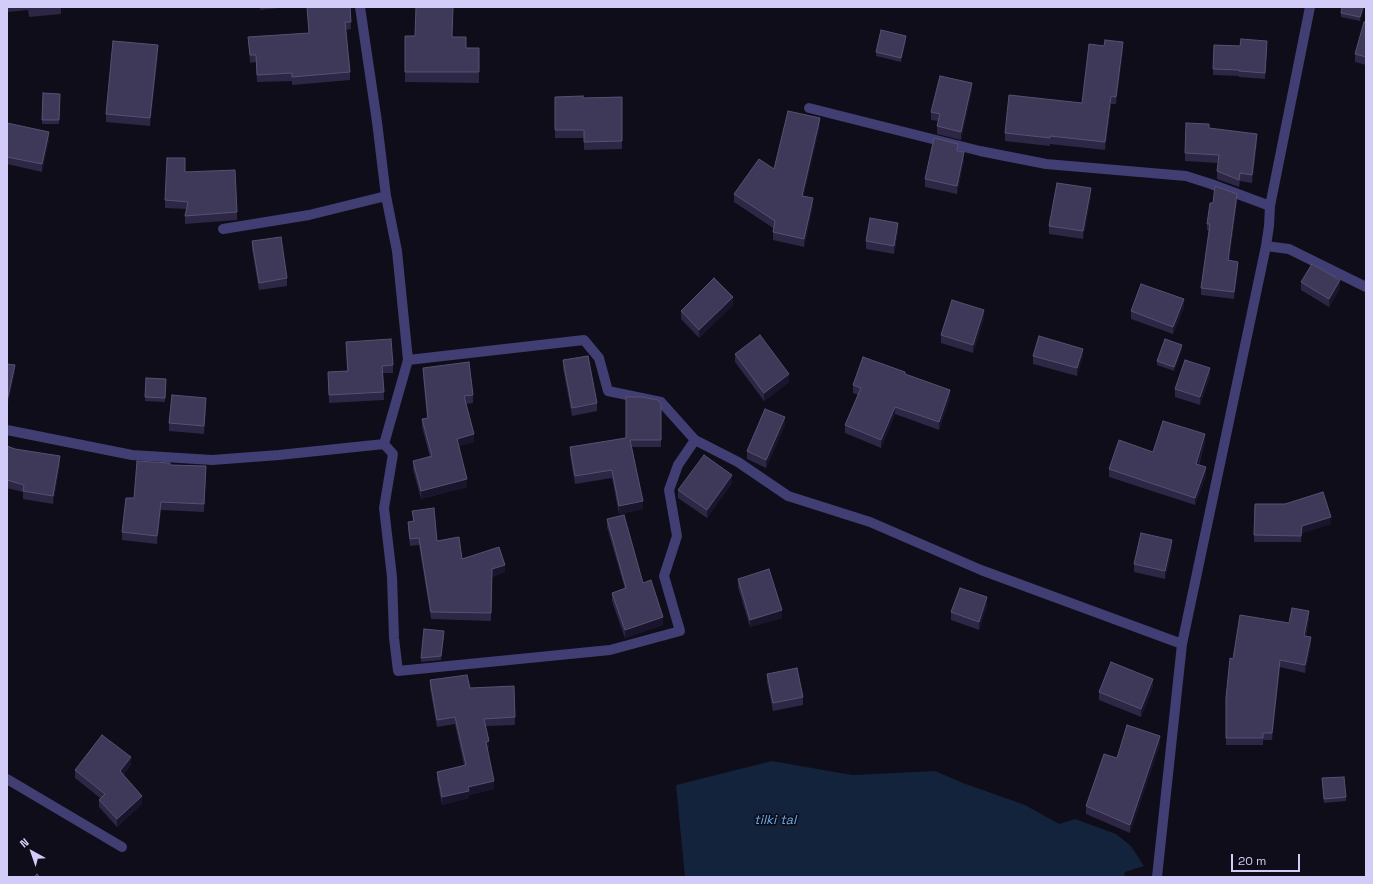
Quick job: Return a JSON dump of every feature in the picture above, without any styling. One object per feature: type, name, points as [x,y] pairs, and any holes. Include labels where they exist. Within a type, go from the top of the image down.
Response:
[{"type":"street","points":[[360,7],[386,196],[397,251],[408,360],[384,444]]},
{"type":"street","points":[[1157,877],[1182,644],[1266,246],[1270,206],[1310,7]]},
{"type":"street","points":[[809,108],[995,154],[1046,164],[1186,176],[1270,206]]},
{"type":"street","points":[[223,228],[309,215],[386,196]]},
{"type":"street","points":[[1266,246],[1289,249],[1366,288]]},
{"type":"street","points":[[408,360],[584,340],[599,358],[608,391],[661,402],[695,440],[738,462],[788,496],[870,522],[981,570],[1182,644]]},
{"type":"street","points":[[7,430],[132,455],[212,460],[279,455],[384,444]]},
{"type":"street","points":[[384,444],[393,454],[384,508],[392,577],[394,638],[398,671],[610,650],[680,631],[664,576],[678,536],[669,490],[678,465],[695,440]]},
{"type":"street","points":[[7,779],[122,846]]},
{"type":"water","name":"tilki tal","points":[[772,761],[852,775],[935,771],[963,783],[1025,805],[1059,824],[1075,819],[1116,834],[1131,846],[1144,866],[1125,872],[1124,877],[685,877],[676,785]]},
{"type":"building","points":[[307,7],[350,7],[351,22],[345,22],[350,72],[292,77],[292,73],[257,75],[256,55],[250,55],[248,37],[309,33]]},
{"type":"building","points":[[416,7],[453,7],[452,37],[466,37],[466,48],[479,48],[479,72],[405,72],[405,36],[415,36]]},
{"type":"building","points":[[1342,7],[1363,7],[1360,17],[1341,13]]},
{"type":"building","points":[[1364,22],[1366,22],[1366,57],[1355,54]]},
{"type":"building","points":[[881,30],[906,36],[901,58],[876,52]]},
{"type":"building","points":[[1241,39],[1267,41],[1265,73],[1213,69],[1214,45],[1240,46]]},
{"type":"building","points":[[1105,40],[1123,42],[1116,97],[1111,96],[1105,142],[1005,133],[1009,95],[1082,103],[1089,44],[1104,46]]},
{"type":"building","points":[[113,41],[158,45],[150,118],[106,114]]},
{"type":"building","points":[[940,76],[972,83],[961,132],[937,126],[940,114],[931,112]]},
{"type":"building","points":[[43,93],[60,94],[59,120],[42,120]]},
{"type":"building","points":[[583,96],[583,98],[622,97],[622,141],[584,142],[584,130],[555,130],[555,97]]},
{"type":"building","points":[[788,111],[820,118],[802,196],[813,198],[804,239],[773,232],[775,221],[734,194],[759,159],[774,169]]},
{"type":"building","points":[[7,123],[49,132],[42,164],[7,157]]},
{"type":"building","points":[[1186,123],[1209,124],[1209,128],[1257,134],[1252,175],[1240,173],[1239,180],[1217,171],[1219,155],[1185,153]]},
{"type":"building","points":[[934,138],[958,144],[957,151],[964,152],[957,186],[925,179]]},
{"type":"building","points":[[167,158],[185,158],[185,172],[235,170],[237,212],[185,216],[188,202],[165,200]]},
{"type":"building","points":[[1057,183],[1091,188],[1083,231],[1049,226]]},
{"type":"building","points":[[1215,186],[1237,194],[1228,260],[1238,262],[1234,292],[1201,288],[1210,224],[1207,224],[1210,203],[1213,203]]},
{"type":"building","points":[[870,218],[898,223],[894,246],[866,241]]},
{"type":"building","points":[[281,237],[287,278],[259,283],[252,241]]},
{"type":"building","points":[[1312,264],[1340,280],[1329,299],[1301,282]]},
{"type":"building","points":[[714,278],[733,297],[699,330],[681,311]]},
{"type":"building","points":[[1141,284],[1184,299],[1173,327],[1131,311]]},
{"type":"building","points":[[952,300],[984,310],[973,345],[941,335]]},
{"type":"building","points":[[760,335],[789,374],[764,393],[735,354]]},
{"type":"building","points":[[1039,336],[1083,349],[1077,368],[1033,356]]},
{"type":"building","points":[[391,339],[393,365],[382,366],[384,392],[329,395],[328,372],[348,371],[346,342]]},
{"type":"building","points":[[1165,339],[1182,345],[1174,367],[1157,361]]},
{"type":"building","points":[[588,356],[597,403],[572,408],[563,360]]},
{"type":"building","points":[[863,357],[950,390],[939,422],[895,407],[881,440],[845,425],[861,388],[853,385]]},
{"type":"building","points":[[1185,360],[1210,368],[1200,397],[1175,389]]},
{"type":"building","points":[[469,362],[473,395],[464,396],[474,434],[457,439],[467,479],[421,491],[413,461],[432,456],[422,419],[428,418],[423,368]]},
{"type":"building","points":[[7,364],[15,365],[7,401]]},
{"type":"building","points":[[146,378],[166,379],[165,398],[145,397]]},
{"type":"building","points":[[172,395],[206,398],[204,426],[169,423]]},
{"type":"building","points":[[626,397],[642,397],[658,400],[661,404],[661,440],[630,440],[643,501],[619,506],[612,470],[575,476],[570,447],[626,438]]},
{"type":"building","points":[[765,409],[785,417],[766,460],[747,451]]},
{"type":"building","points":[[1163,421],[1205,434],[1196,464],[1206,467],[1195,498],[1109,469],[1119,440],[1153,452]]},
{"type":"building","points":[[7,446],[15,449],[60,456],[53,496],[23,491],[24,485],[7,480]]},
{"type":"building","points":[[704,455],[732,475],[707,510],[678,490]]},
{"type":"building","points":[[137,461],[170,463],[170,465],[206,466],[204,504],[161,502],[157,536],[122,532],[126,498],[134,498]]},
{"type":"building","points":[[1323,492],[1331,517],[1302,526],[1301,536],[1254,535],[1255,504],[1285,504]]},
{"type":"building","points":[[434,508],[437,541],[459,537],[462,559],[499,547],[505,565],[492,569],[491,613],[431,612],[419,538],[410,539],[408,522],[414,521],[412,511]]},
{"type":"building","points":[[624,515],[643,583],[651,580],[663,617],[625,630],[612,593],[626,588],[607,519]]},
{"type":"building","points":[[1141,533],[1172,540],[1165,571],[1134,564]]},
{"type":"building","points":[[769,569],[782,610],[750,620],[738,579]]},
{"type":"building","points":[[960,588],[987,597],[979,622],[951,612]]},
{"type":"building","points":[[1292,608],[1309,611],[1304,636],[1311,637],[1305,665],[1280,660],[1272,733],[1263,733],[1263,738],[1226,738],[1226,698],[1230,658],[1233,659],[1240,615],[1289,623]]},
{"type":"building","points":[[424,629],[444,631],[441,656],[421,658]]},
{"type":"building","points":[[1111,662],[1153,679],[1141,709],[1099,692]]},
{"type":"building","points":[[797,668],[803,697],[773,703],[767,674]]},
{"type":"building","points":[[467,675],[470,688],[514,686],[515,717],[484,719],[489,741],[486,742],[494,781],[468,787],[469,791],[442,797],[437,772],[466,765],[455,717],[437,720],[430,680]]},
{"type":"building","points":[[1127,725],[1160,736],[1130,825],[1086,806],[1104,754],[1117,758]]},
{"type":"building","points":[[102,735],[131,757],[120,771],[142,796],[117,819],[99,800],[105,794],[75,770]]},
{"type":"building","points":[[1344,777],[1346,797],[1324,799],[1322,778]]}]
